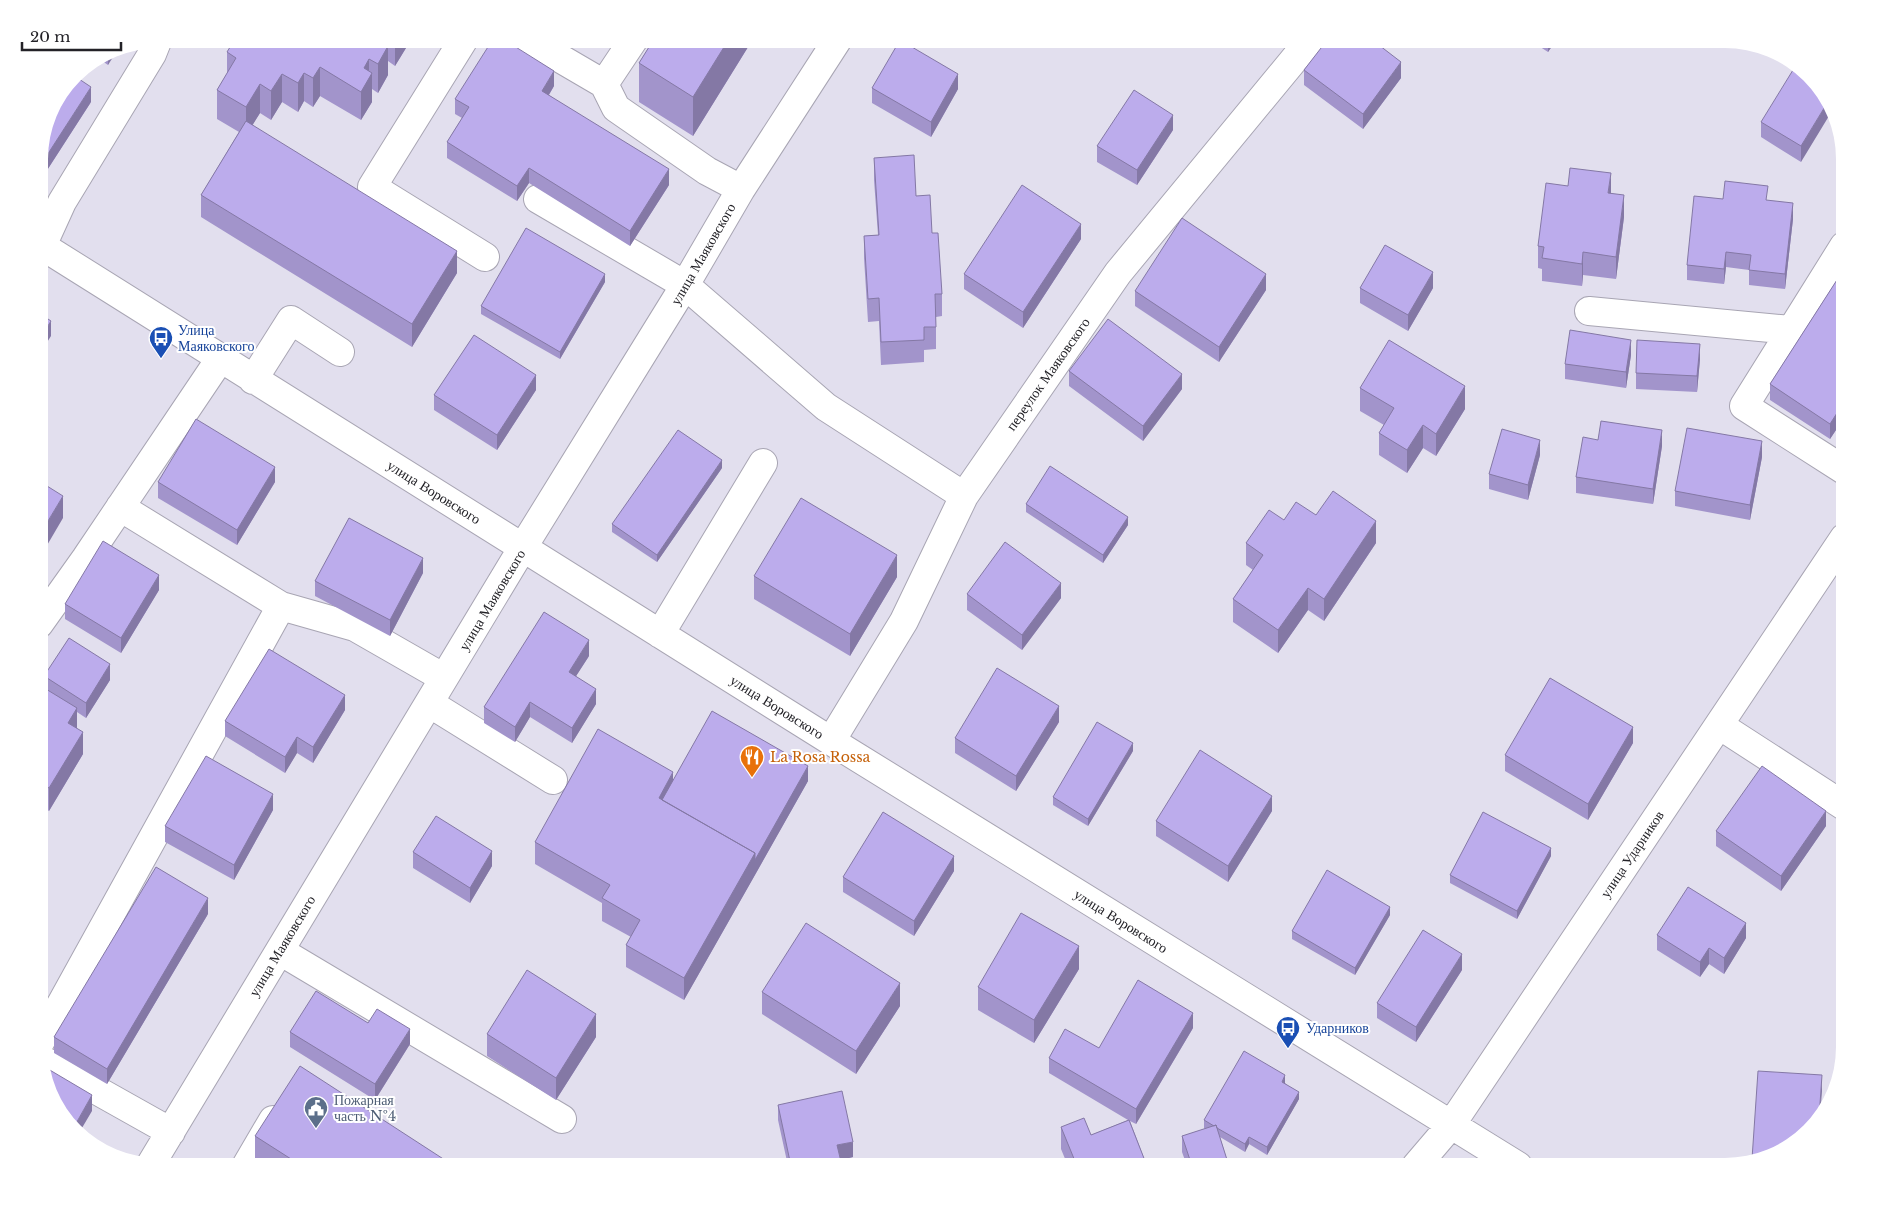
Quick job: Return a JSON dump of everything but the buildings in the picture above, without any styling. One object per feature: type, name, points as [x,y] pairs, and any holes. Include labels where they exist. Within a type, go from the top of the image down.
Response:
[{"type":"street","points":[[48,231],[62,202],[154,48]]},
{"type":"street","points":[[458,48],[372,187],[485,257]]},
{"type":"street","points":[[542,48],[604,84],[616,108],[707,170],[741,189]]},
{"type":"street","points":[[604,84],[628,48]]},
{"type":"street","name":"улица Маяковского","points":[[156,1158],[444,678],[685,285],[741,189],[832,48]]},
{"type":"street","name":"переулок Маяковского","points":[[831,741],[904,621],[964,496],[1118,274],[1304,48]]},
{"type":"street","points":[[538,199],[685,285],[826,408],[964,496]]},
{"type":"street","name":"улица Воровского","points":[[48,249],[253,380],[831,741],[1505,1158]]},
{"type":"street","points":[[1836,259],[1744,406],[1836,465]]},
{"type":"street","points":[[1589,311],[1791,330]]},
{"type":"street","points":[[253,380],[291,320],[340,352]]},
{"type":"street","points":[[48,611],[220,359]]},
{"type":"street","points":[[660,634],[763,463]]},
{"type":"street","points":[[120,507],[281,606],[355,627],[444,678]]},
{"type":"street","name":"улица Ударников","points":[[1423,1158],[1451,1125],[1836,550]]},
{"type":"street","points":[[48,1028],[281,606]]},
{"type":"street","points":[[429,703],[553,780]]},
{"type":"street","points":[[1719,725],[1836,801]]},
{"type":"street","points":[[280,951],[562,1118]]},
{"type":"street","points":[[49,1064],[171,1132]]},
{"type":"street","points":[[251,1158],[281,1105]]},
{"type":"place","name":"Улица Маяковского","points":[[161,359]]},
{"type":"place","name":"La Rosa Rossa","points":[[752,778]]},
{"type":"place","name":"Ударников","points":[[1288,1049]]},
{"type":"place","name":"Пожарная часть №4","points":[[316,1129]]}]
